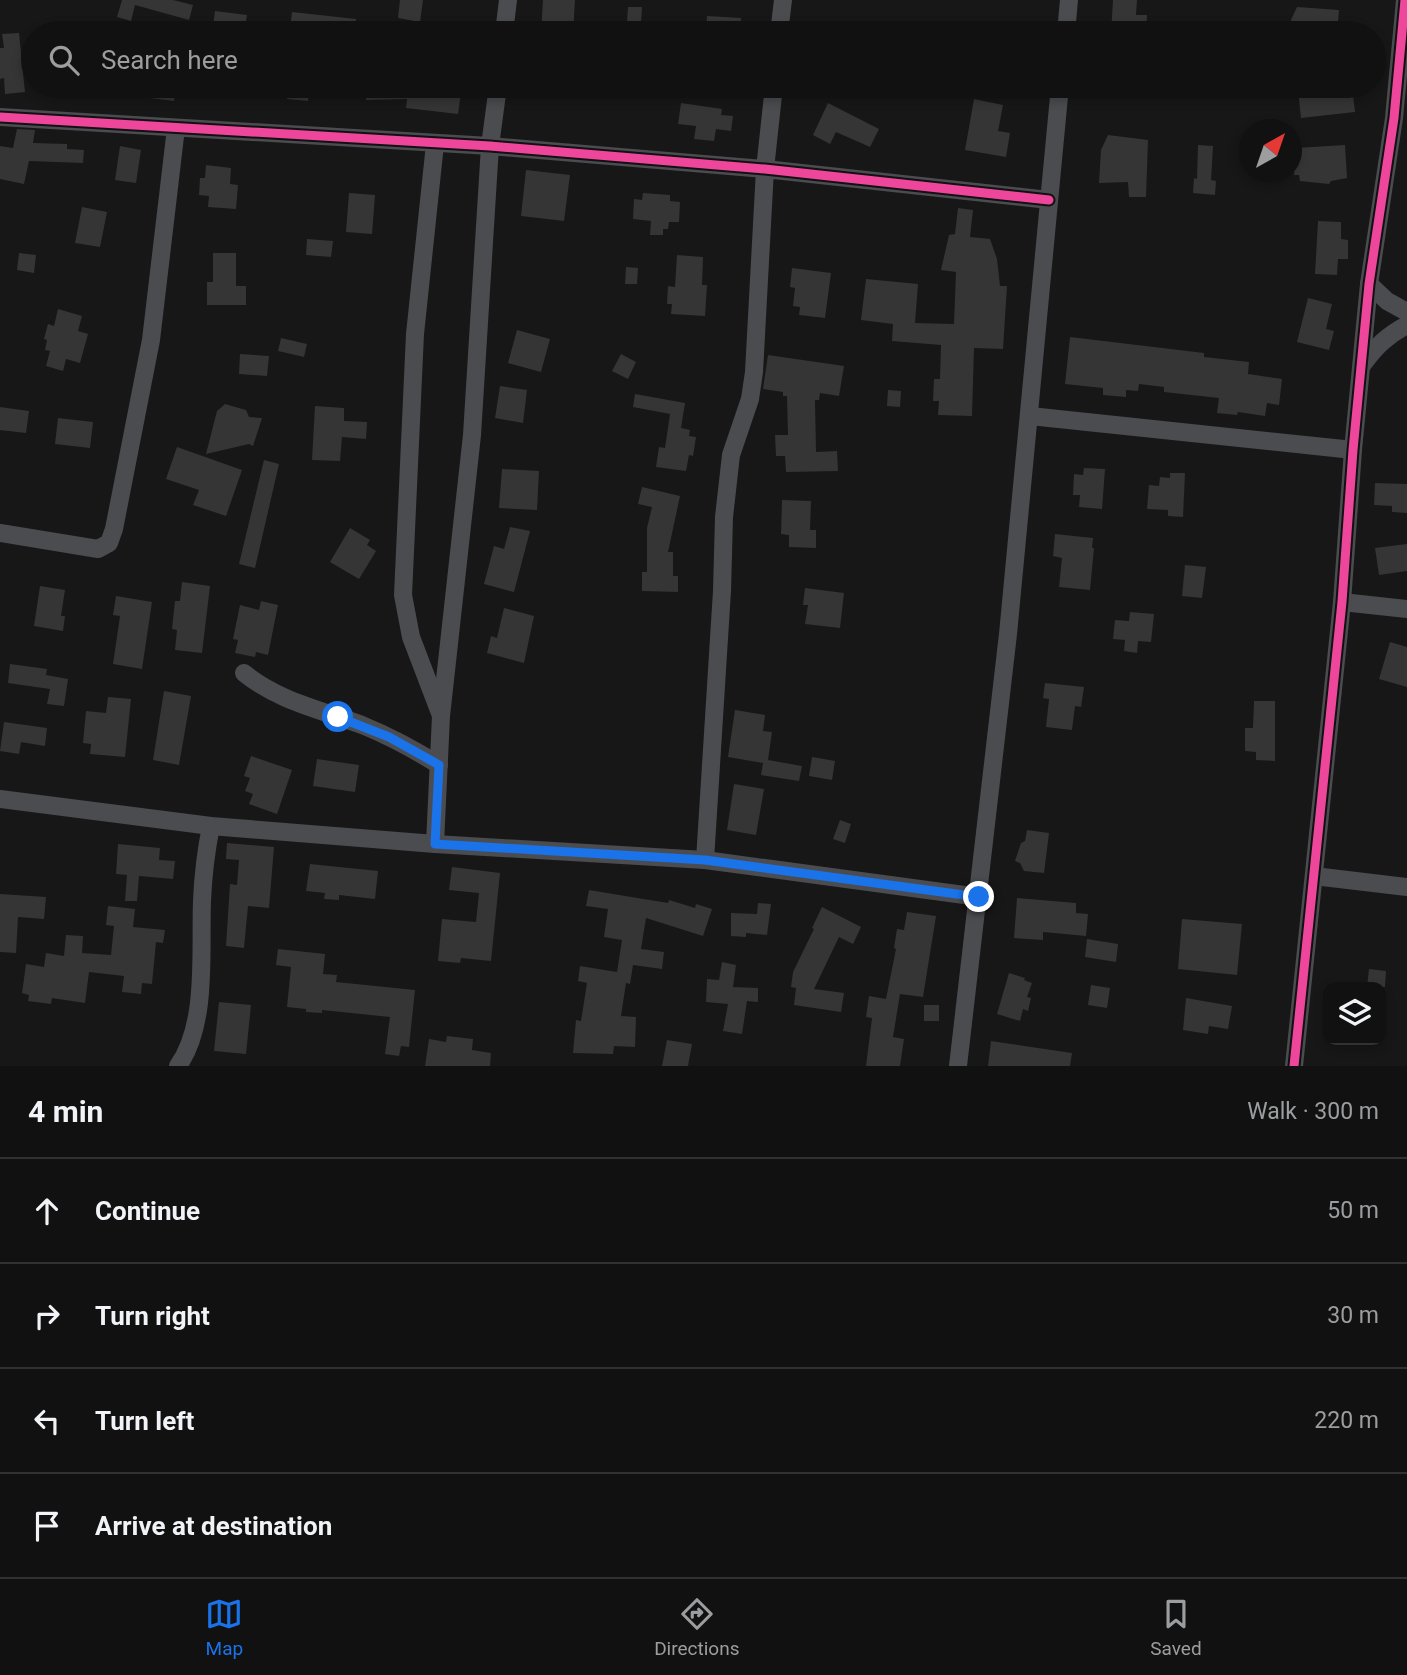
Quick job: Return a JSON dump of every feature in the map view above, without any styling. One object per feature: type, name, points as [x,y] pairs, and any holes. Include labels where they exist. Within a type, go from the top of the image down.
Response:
[{"type":"street","points":[[505,21],[508,0]]},
{"type":"street","points":[[780,21],[783,0]]},
{"type":"street","points":[[1067,21],[1069,0]]},
{"type":"street","points":[[1294,1066],[1342,602],[1369,284],[1394,118],[1405,0]]},
{"type":"street","points":[[435,844],[441,716],[472,435],[490,146],[496,98]]},
{"type":"street","points":[[705,860],[724,517],[731,455],[750,399],[754,372],[765,169],[773,98]]},
{"type":"street","points":[[958,1066],[979,897],[1030,416],[1059,98]]},
{"type":"street","points":[[0,117],[490,146],[765,169],[1049,200]]},
{"type":"street","points":[[0,533],[98,549],[109,543],[151,340],[176,128]]},
{"type":"street","points":[[435,144],[415,334],[402,595],[411,636],[441,716]]},
{"type":"street","points":[[1369,284],[1387,301],[1407,312]]},
{"type":"street","points":[[1362,365],[1376,346],[1407,325]]},
{"type":"street","points":[[1030,416],[1353,450]]},
{"type":"street","points":[[1342,602],[1407,609]]},
{"type":"street","points":[[244,673],[260,687],[389,737],[439,765]]},
{"type":"street","points":[[0,799],[211,826],[435,844],[705,860],[979,897]]},
{"type":"street","points":[[178,1066],[188,1048],[198,1007],[204,859],[211,826]]},
{"type":"street","points":[[1314,876],[1407,887]]},
{"type":"building","points":[[122,0],[173,0],[193,5],[189,20],[135,5],[131,21],[117,17]]},
{"type":"building","points":[[400,0],[423,0],[420,21],[398,18]]},
{"type":"building","points":[[543,0],[575,0],[574,21],[542,21]]},
{"type":"building","points":[[1113,0],[1137,0],[1136,15],[1147,15],[1147,21],[1112,21]]},
{"type":"building","points":[[628,7],[642,7],[641,21],[627,21]]},
{"type":"building","points":[[1297,7],[1339,10],[1338,21],[1291,20]]},
{"type":"building","points":[[215,11],[247,15],[246,21],[214,21]]},
{"type":"building","points":[[292,12],[356,19],[356,21],[291,21]]},
{"type":"building","points":[[707,16],[741,18],[741,21],[707,21]]},
{"type":"building","points":[[19,33],[21,92],[5,94],[4,78],[0,79],[0,48],[4,48],[2,34]]},
{"type":"building","points":[[150,98],[174,98],[174,101]]},
{"type":"building","points":[[287,98],[308,98],[308,101]]},
{"type":"building","points":[[366,98],[460,98],[458,114],[406,108],[407,99]]},
{"type":"building","points":[[1299,98],[1353,98],[1355,112],[1301,118]]},
{"type":"building","points":[[974,99],[1003,105],[998,131],[1010,133],[1006,157],[965,150]]},
{"type":"building","points":[[681,103],[722,109],[721,115],[733,116],[731,131],[716,129],[714,141],[694,139],[696,126],[678,124]]},
{"type":"building","points":[[828,103],[879,129],[870,147],[836,132],[830,144],[813,135]]},
{"type":"building","points":[[17,129],[35,130],[33,143],[67,144],[67,149],[84,150],[83,163],[29,161],[24,184],[0,179],[0,146],[13,148]]},
{"type":"building","points":[[1108,135],[1148,140],[1146,197],[1129,197],[1128,182],[1099,183],[1101,150]]},
{"type":"building","points":[[1198,145],[1213,146],[1211,180],[1216,181],[1215,195],[1193,193],[1194,178],[1197,179]]},
{"type":"building","points":[[1345,145],[1347,178],[1331,181],[1329,184],[1302,181],[1302,148]]},
{"type":"building","points":[[120,146],[141,150],[136,183],[115,180]]},
{"type":"building","points":[[206,165],[231,168],[230,184],[238,185],[236,209],[208,207],[209,196],[199,195],[200,178],[205,178]]},
{"type":"building","points":[[526,170],[570,175],[564,221],[521,216]]},
{"type":"building","points":[[349,193],[375,195],[372,234],[346,232]]},
{"type":"building","points":[[643,193],[670,195],[670,201],[680,202],[679,222],[669,222],[668,229],[663,229],[663,235],[650,235],[651,221],[633,219],[634,199],[642,200]]},
{"type":"building","points":[[82,207],[107,212],[100,247],[75,243]]},
{"type":"building","points":[[958,208],[973,210],[970,237],[990,239],[997,259],[1000,286],[1007,286],[1003,349],[974,348],[972,416],[938,415],[939,401],[933,401],[934,379],[940,379],[941,345],[892,341],[893,324],[861,320],[866,279],[918,284],[915,323],[954,324],[956,272],[941,270],[949,235],[955,234]]},
{"type":"building","points":[[1318,221],[1341,222],[1341,239],[1348,240],[1348,259],[1338,259],[1337,275],[1315,274]]},
{"type":"building","points":[[307,239],[333,241],[331,257],[306,255]]},
{"type":"building","points":[[19,253],[36,255],[34,273],[17,270]]},
{"type":"building","points":[[213,253],[236,253],[236,286],[246,286],[246,305],[207,305],[207,282],[213,282]]},
{"type":"building","points":[[677,255],[703,257],[702,285],[707,285],[705,316],[671,314],[672,304],[667,304],[668,286],[675,287]]},
{"type":"building","points":[[626,267],[638,268],[637,284],[625,284]]},
{"type":"building","points":[[792,268],[831,273],[825,318],[799,315],[800,307],[793,306],[795,288],[790,287]]},
{"type":"building","points":[[1308,298],[1332,304],[1326,329],[1334,331],[1329,350],[1297,342]]},
{"type":"building","points":[[58,309],[82,316],[78,331],[88,334],[80,363],[66,359],[63,371],[46,366],[50,351],[45,350],[47,340],[44,339],[48,324],[54,326]]},
{"type":"building","points":[[517,330],[550,339],[541,372],[508,363]]},
{"type":"building","points":[[1070,337],[1204,353],[1204,357],[1249,362],[1248,374],[1282,379],[1279,405],[1267,403],[1265,416],[1238,412],[1237,415],[1217,413],[1219,398],[1164,392],[1164,387],[1139,384],[1138,391],[1126,390],[1126,397],[1103,395],[1103,388],[1065,384]]},
{"type":"building","points":[[281,338],[307,344],[304,357],[278,351]]},
{"type":"building","points":[[240,354],[269,356],[267,376],[239,374]]},
{"type":"building","points":[[621,354],[636,362],[628,379],[612,371]]},
{"type":"building","points":[[768,355],[844,366],[839,396],[820,393],[819,400],[815,400],[816,452],[837,451],[838,471],[786,472],[785,456],[776,456],[775,435],[788,435],[787,396],[783,396],[783,392],[763,389]]},
{"type":"building","points":[[500,386],[527,390],[523,423],[495,418]]},
{"type":"building","points":[[888,390],[901,391],[900,407],[887,406]]},
{"type":"building","points":[[635,394],[685,403],[681,428],[690,430],[689,436],[696,437],[693,456],[689,455],[686,471],[656,467],[659,447],[665,448],[670,414],[633,407]]},
{"type":"building","points":[[225,404],[246,410],[249,417],[262,418],[253,446],[249,444],[206,454],[217,411]]},
{"type":"building","points":[[315,406],[344,408],[344,421],[367,422],[366,439],[342,437],[340,461],[312,460]]},
{"type":"building","points":[[0,407],[29,411],[26,433],[0,430]]},
{"type":"building","points":[[58,418],[93,422],[90,448],[55,444]]},
{"type":"building","points":[[177,447],[242,470],[226,516],[193,505],[199,490],[166,479]]},
{"type":"building","points":[[264,460],[279,464],[255,568],[239,564]]},
{"type":"building","points":[[1084,468],[1105,469],[1102,509],[1079,507],[1080,495],[1073,495],[1074,474],[1083,475]]},
{"type":"building","points":[[502,469],[539,471],[537,510],[499,508]]},
{"type":"building","points":[[1170,473],[1185,473],[1183,517],[1168,516],[1168,510],[1147,509],[1149,485],[1159,486],[1160,477],[1170,478]]},
{"type":"building","points":[[1375,483],[1407,484],[1407,513],[1392,512],[1392,506],[1374,505]]},
{"type":"building","points":[[642,487],[680,496],[668,552],[673,552],[673,576],[678,576],[678,592],[642,591],[642,572],[647,572],[647,528],[652,507],[638,504]]},
{"type":"building","points":[[782,500],[811,501],[810,530],[816,530],[816,548],[789,547],[789,535],[781,534]]},
{"type":"building","points":[[510,527],[530,531],[514,592],[484,584],[494,546],[504,549]]},
{"type":"building","points":[[350,528],[370,540],[367,545],[376,551],[359,579],[330,562]]},
{"type":"building","points":[[1055,534],[1093,538],[1090,590],[1059,587],[1062,558],[1053,556]]},
{"type":"building","points":[[1407,544],[1407,571],[1379,575],[1375,548]]},
{"type":"building","points":[[1185,565],[1206,567],[1202,598],[1182,596]]},
{"type":"building","points":[[182,582],[210,586],[202,653],[175,650],[177,630],[172,629],[175,601],[180,601]]},
{"type":"building","points":[[40,586],[65,590],[61,616],[65,616],[63,631],[34,626]]},
{"type":"building","points":[[805,588],[844,593],[840,628],[805,624],[808,605],[803,605]]},
{"type":"building","points":[[116,596],[152,602],[142,669],[113,664],[120,616],[113,615]]},
{"type":"building","points":[[261,601],[278,605],[268,655],[256,652],[255,657],[235,653],[238,640],[233,639],[240,605],[259,610]]},
{"type":"building","points":[[504,608],[534,616],[524,663],[487,653],[491,636],[497,638]]},
{"type":"building","points":[[1130,612],[1154,614],[1151,642],[1138,641],[1137,653],[1124,651],[1125,640],[1113,639],[1115,620],[1129,621]]},
{"type":"building","points":[[1390,642],[1407,647],[1407,687],[1379,679]]},
{"type":"building","points":[[10,664],[47,669],[46,675],[68,679],[64,706],[47,704],[50,689],[8,683]]},
{"type":"building","points":[[1045,683],[1084,687],[1081,707],[1075,706],[1072,730],[1046,727],[1049,699],[1043,698]]},
{"type":"building","points":[[164,691],[191,696],[179,765],[153,760]]},
{"type":"building","points":[[108,697],[131,699],[125,757],[90,754],[91,744],[83,743],[86,711],[106,713]]},
{"type":"building","points":[[1254,701],[1275,701],[1275,761],[1256,760],[1256,752],[1245,751],[1245,728],[1253,728]]},
{"type":"building","points":[[735,710],[765,715],[763,731],[772,732],[768,760],[802,766],[799,781],[761,775],[763,763],[728,757]]},
{"type":"building","points":[[4,722],[47,728],[45,746],[21,742],[19,754],[0,751]]},
{"type":"building","points":[[251,756],[292,770],[277,814],[249,804],[253,794],[245,791],[250,778],[244,776]]},
{"type":"building","points":[[812,757],[835,761],[832,780],[809,776]]},
{"type":"building","points":[[317,759],[359,765],[355,792],[313,786]]},
{"type":"building","points":[[734,784],[764,789],[756,835],[727,830]]},
{"type":"building","points":[[840,820],[851,824],[845,843],[833,839]]},
{"type":"building","points":[[1027,830],[1049,833],[1044,873],[1024,871],[1020,863],[1015,861],[1021,843],[1025,841]]},
{"type":"building","points":[[227,843],[274,847],[269,908],[248,906],[244,948],[226,946],[230,884],[237,885],[239,860],[226,859]]},
{"type":"building","points":[[118,844],[160,848],[159,860],[175,861],[173,879],[139,876],[137,901],[125,901],[127,875],[116,874]]},
{"type":"building","points":[[310,864],[378,871],[375,899],[339,895],[339,900],[324,899],[325,893],[306,891]]},
{"type":"building","points":[[452,867],[500,873],[491,961],[461,958],[460,963],[438,961],[442,919],[476,922],[479,893],[449,890]]},
{"type":"building","points":[[589,890],[668,903],[669,900],[695,908],[696,904],[712,909],[703,936],[646,918],[641,949],[664,952],[662,969],[633,965],[630,984],[626,983],[621,1016],[636,1017],[635,1047],[614,1046],[613,1054],[573,1053],[576,1020],[581,1021],[587,983],[578,981],[580,966],[617,972],[622,940],[604,937],[608,909],[586,906]]},
{"type":"building","points":[[0,894],[46,897],[44,919],[18,917],[16,953],[0,952]]},
{"type":"building","points":[[1017,898],[1076,903],[1076,913],[1088,914],[1086,936],[1043,932],[1043,940],[1014,938]]},
{"type":"building","points":[[758,903],[771,904],[767,935],[746,933],[746,937],[731,936],[731,913],[757,914]]},
{"type":"building","points":[[108,906],[135,909],[133,927],[165,930],[163,943],[156,942],[152,984],[142,983],[141,994],[122,992],[124,976],[89,972],[85,1003],[52,998],[51,1004],[28,1001],[29,995],[22,993],[26,964],[44,967],[46,953],[64,956],[66,935],[83,936],[82,953],[111,955],[114,926],[106,925]]},
{"type":"building","points":[[822,907],[861,927],[853,944],[839,937],[814,989],[844,993],[841,1012],[794,1005],[796,988],[791,987],[793,972]]},
{"type":"building","points":[[907,912],[936,916],[923,997],[900,994],[893,1037],[904,1039],[900,1066],[866,1066],[872,1018],[866,1017],[869,996],[886,999],[896,949],[897,929],[904,930]]},
{"type":"building","points":[[1182,919],[1242,924],[1237,975],[1178,969]]},
{"type":"building","points":[[1087,939],[1118,944],[1116,962],[1085,957]]},
{"type":"building","points":[[278,949],[325,954],[323,974],[337,975],[336,982],[415,990],[409,1047],[401,1046],[399,1056],[385,1054],[390,1017],[322,1010],[322,1013],[306,1012],[306,1009],[287,1007],[291,967],[276,965]]},
{"type":"building","points":[[722,962],[736,965],[733,987],[758,988],[758,1002],[747,1001],[742,1034],[723,1031],[728,1004],[706,1002],[707,979],[719,980]]},
{"type":"building","points":[[1369,969],[1386,971],[1385,982],[1368,982]]},
{"type":"building","points":[[1009,973],[1032,983],[1027,997],[1031,998],[1028,1011],[1023,1009],[1020,1021],[997,1014]]},
{"type":"building","points":[[1091,985],[1110,988],[1107,1008],[1088,1005]]},
{"type":"building","points":[[1186,998],[1232,1006],[1228,1029],[1209,1026],[1208,1034],[1183,1030]]},
{"type":"building","points":[[219,1002],[251,1005],[246,1054],[214,1051]]},
{"type":"building","points":[[924,1005],[939,1005],[939,1021],[924,1021]]},
{"type":"building","points":[[447,1036],[473,1039],[472,1050],[491,1053],[490,1066],[425,1066],[429,1039],[446,1042]]},
{"type":"building","points":[[667,1040],[692,1044],[688,1066],[662,1066]]},
{"type":"building","points":[[991,1041],[1072,1053],[1070,1066],[988,1066]]},
{"type":"cycle path","points":[[1294,1066],[1342,602],[1369,284],[1394,118],[1405,0]]},
{"type":"cycle path","points":[[0,117],[490,146],[765,169],[1049,200]]},
{"type":"route","points":[[338,717],[389,737],[439,765],[435,844],[705,860],[979,897]]}]
